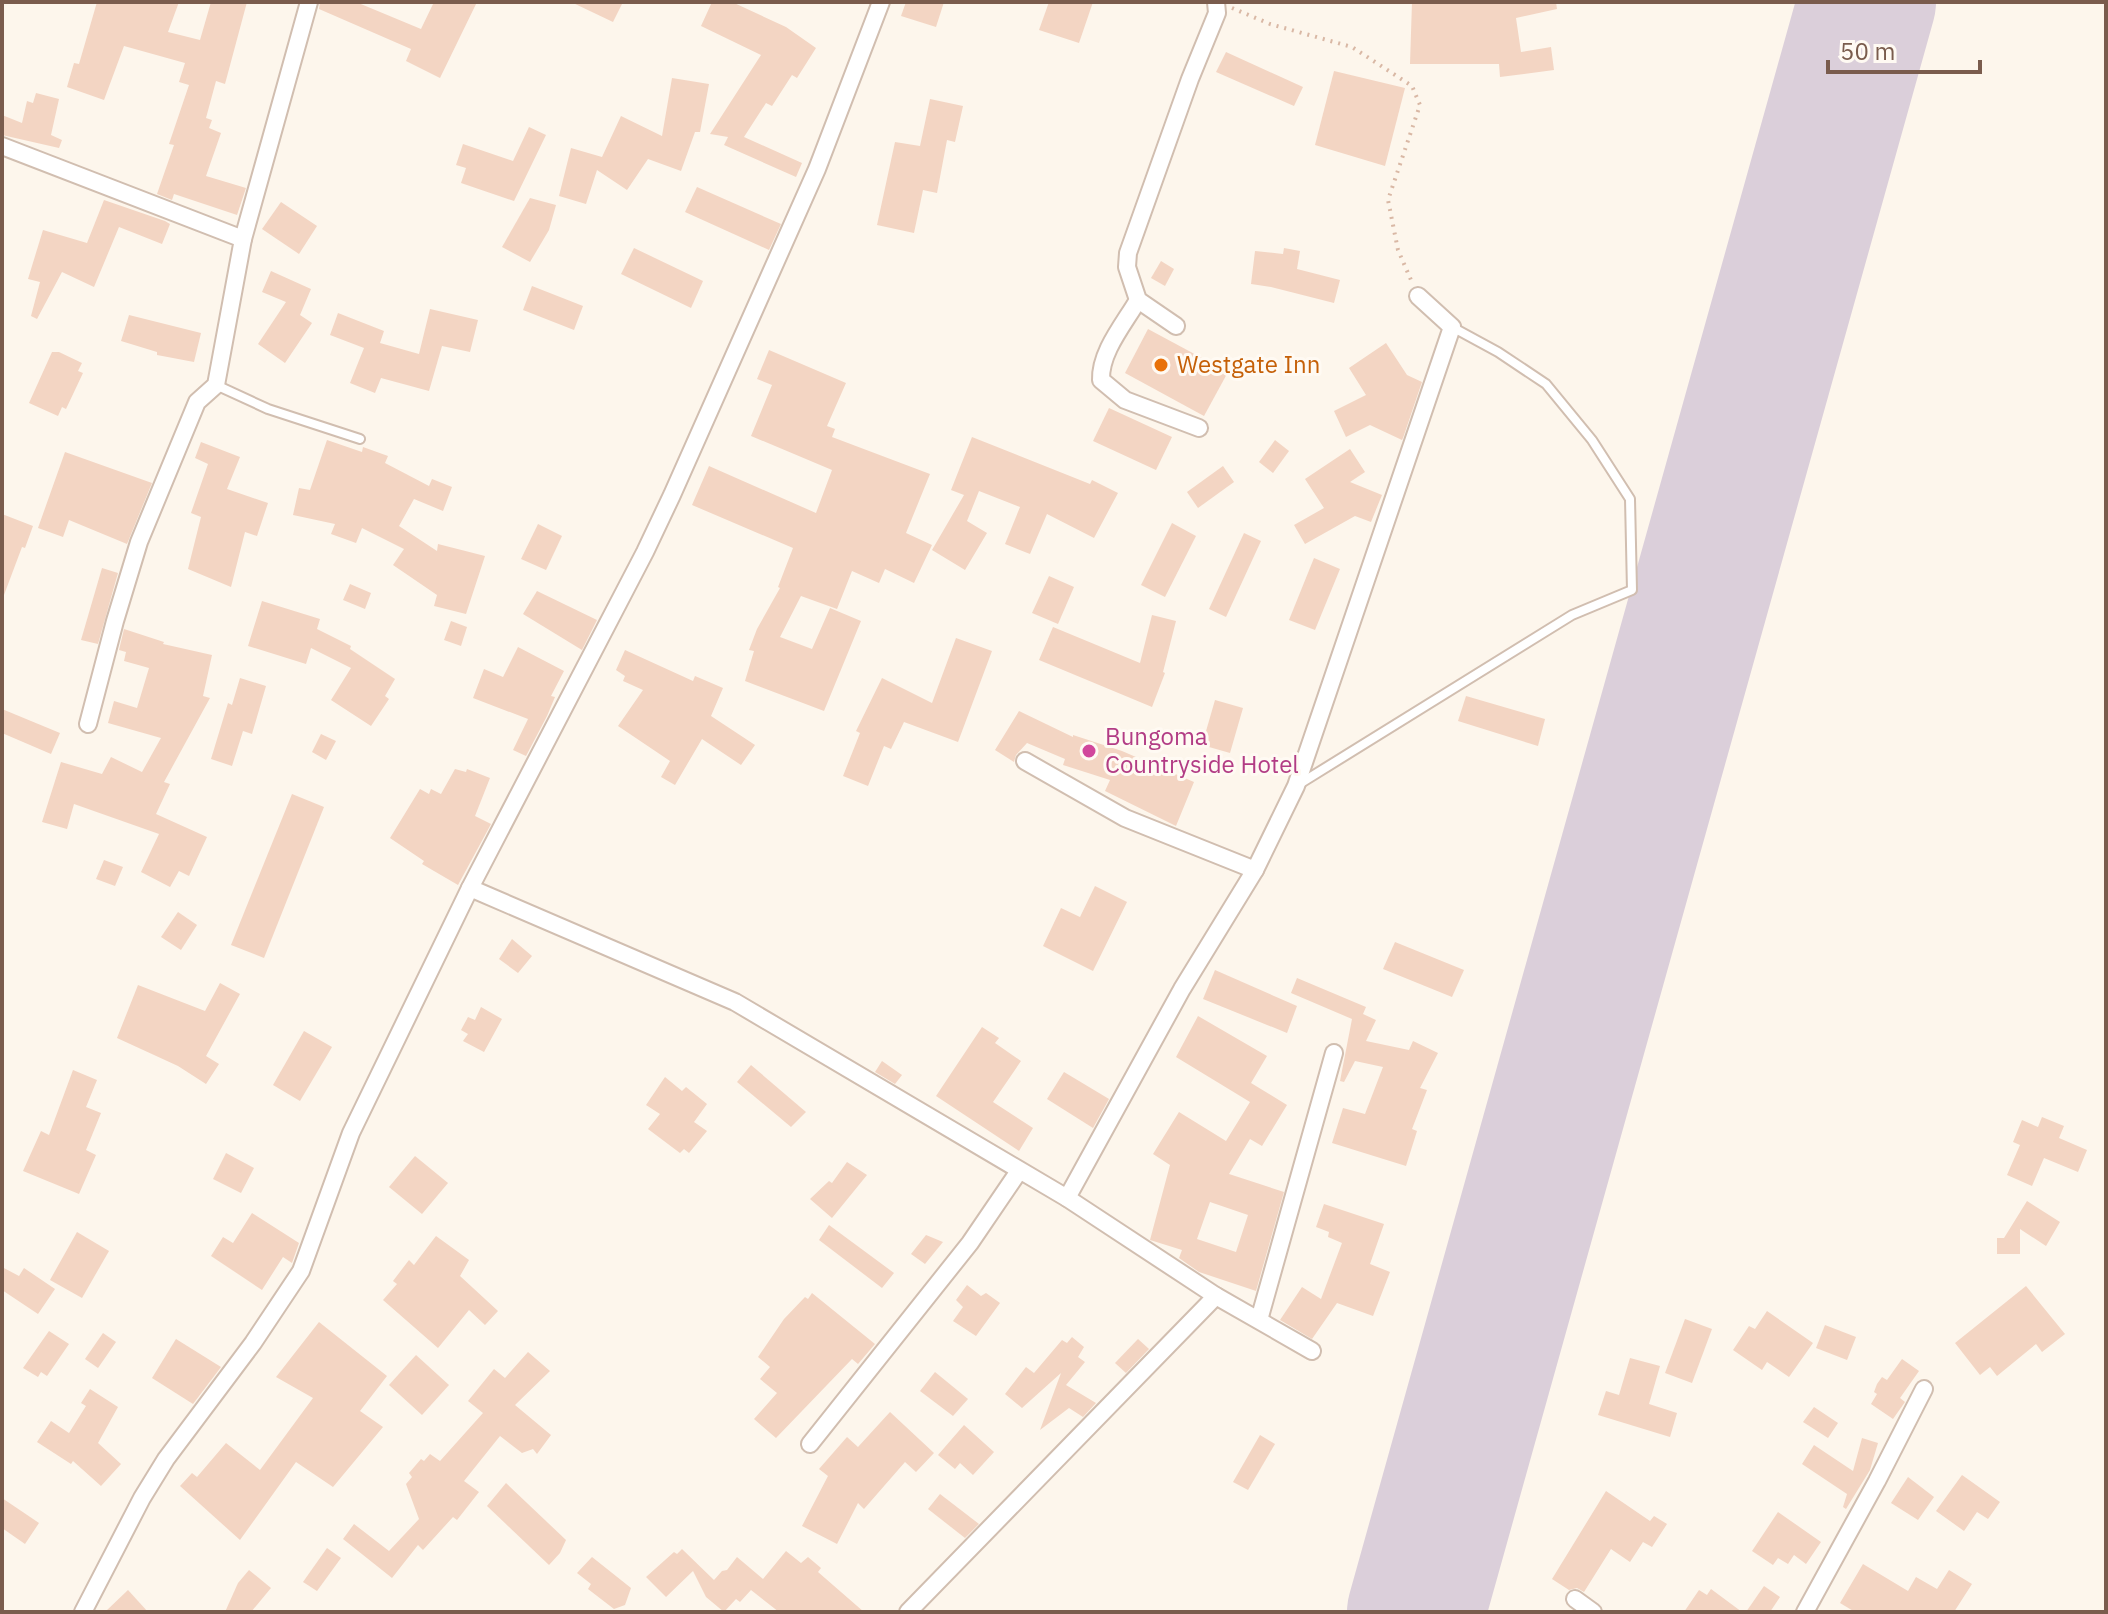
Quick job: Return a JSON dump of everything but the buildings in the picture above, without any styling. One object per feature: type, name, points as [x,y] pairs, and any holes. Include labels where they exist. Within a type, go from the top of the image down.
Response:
[{"type":"street","points":[[88,724],[139,542],[197,402],[216,385],[243,239],[309,2]]},
{"type":"street","points":[[83,1612],[142,1498],[166,1459],[253,1343],[301,1271],[351,1133],[470,888],[672,495],[817,169],[881,2]]},
{"type":"street","points":[[1176,326],[1138,300],[1127,267],[1128,253],[1185,92],[1217,13],[1218,2]]},
{"type":"street","points":[[2,146],[243,239]]},
{"type":"street","points":[[1067,1198],[1182,989],[1255,870],[1296,786],[1452,327],[1418,296]]},
{"type":"street","points":[[1138,300],[1107,354],[1101,380],[1125,400],[1199,428]]},
{"type":"street","points":[[1025,761],[1125,818],[1255,870]]},
{"type":"street","points":[[470,888],[735,1002],[1067,1198],[1216,1296],[1312,1351]]},
{"type":"street","points":[[1259,1320],[1334,1053]]},
{"type":"street","points":[[810,1444],[970,1243],[1019,1171]]},
{"type":"street","points":[[908,1612],[1216,1296]]},
{"type":"street","points":[[1805,1612],[1924,1389]]},
{"type":"street","points":[[1575,1599],[1593,1612]]},
{"type":"lane","points":[[1296,786],[1572,615],[1632,590],[1630,499],[1592,440],[1546,384],[1498,352],[1452,327]]},
{"type":"lane","points":[[216,385],[268,409],[360,439]]},
{"type":"path","points":[[1218,2],[1270,24],[1352,47],[1412,86],[1420,105],[1388,200],[1398,250],[1418,296]]},
{"type":"runway","points":[[1416,1612],[1867,2]]},
{"type":"place","name":"Westgate Inn","points":[[1161,365]]},
{"type":"place","name":"Bungoma Countryside Hotel","points":[[1089,751]]}]
